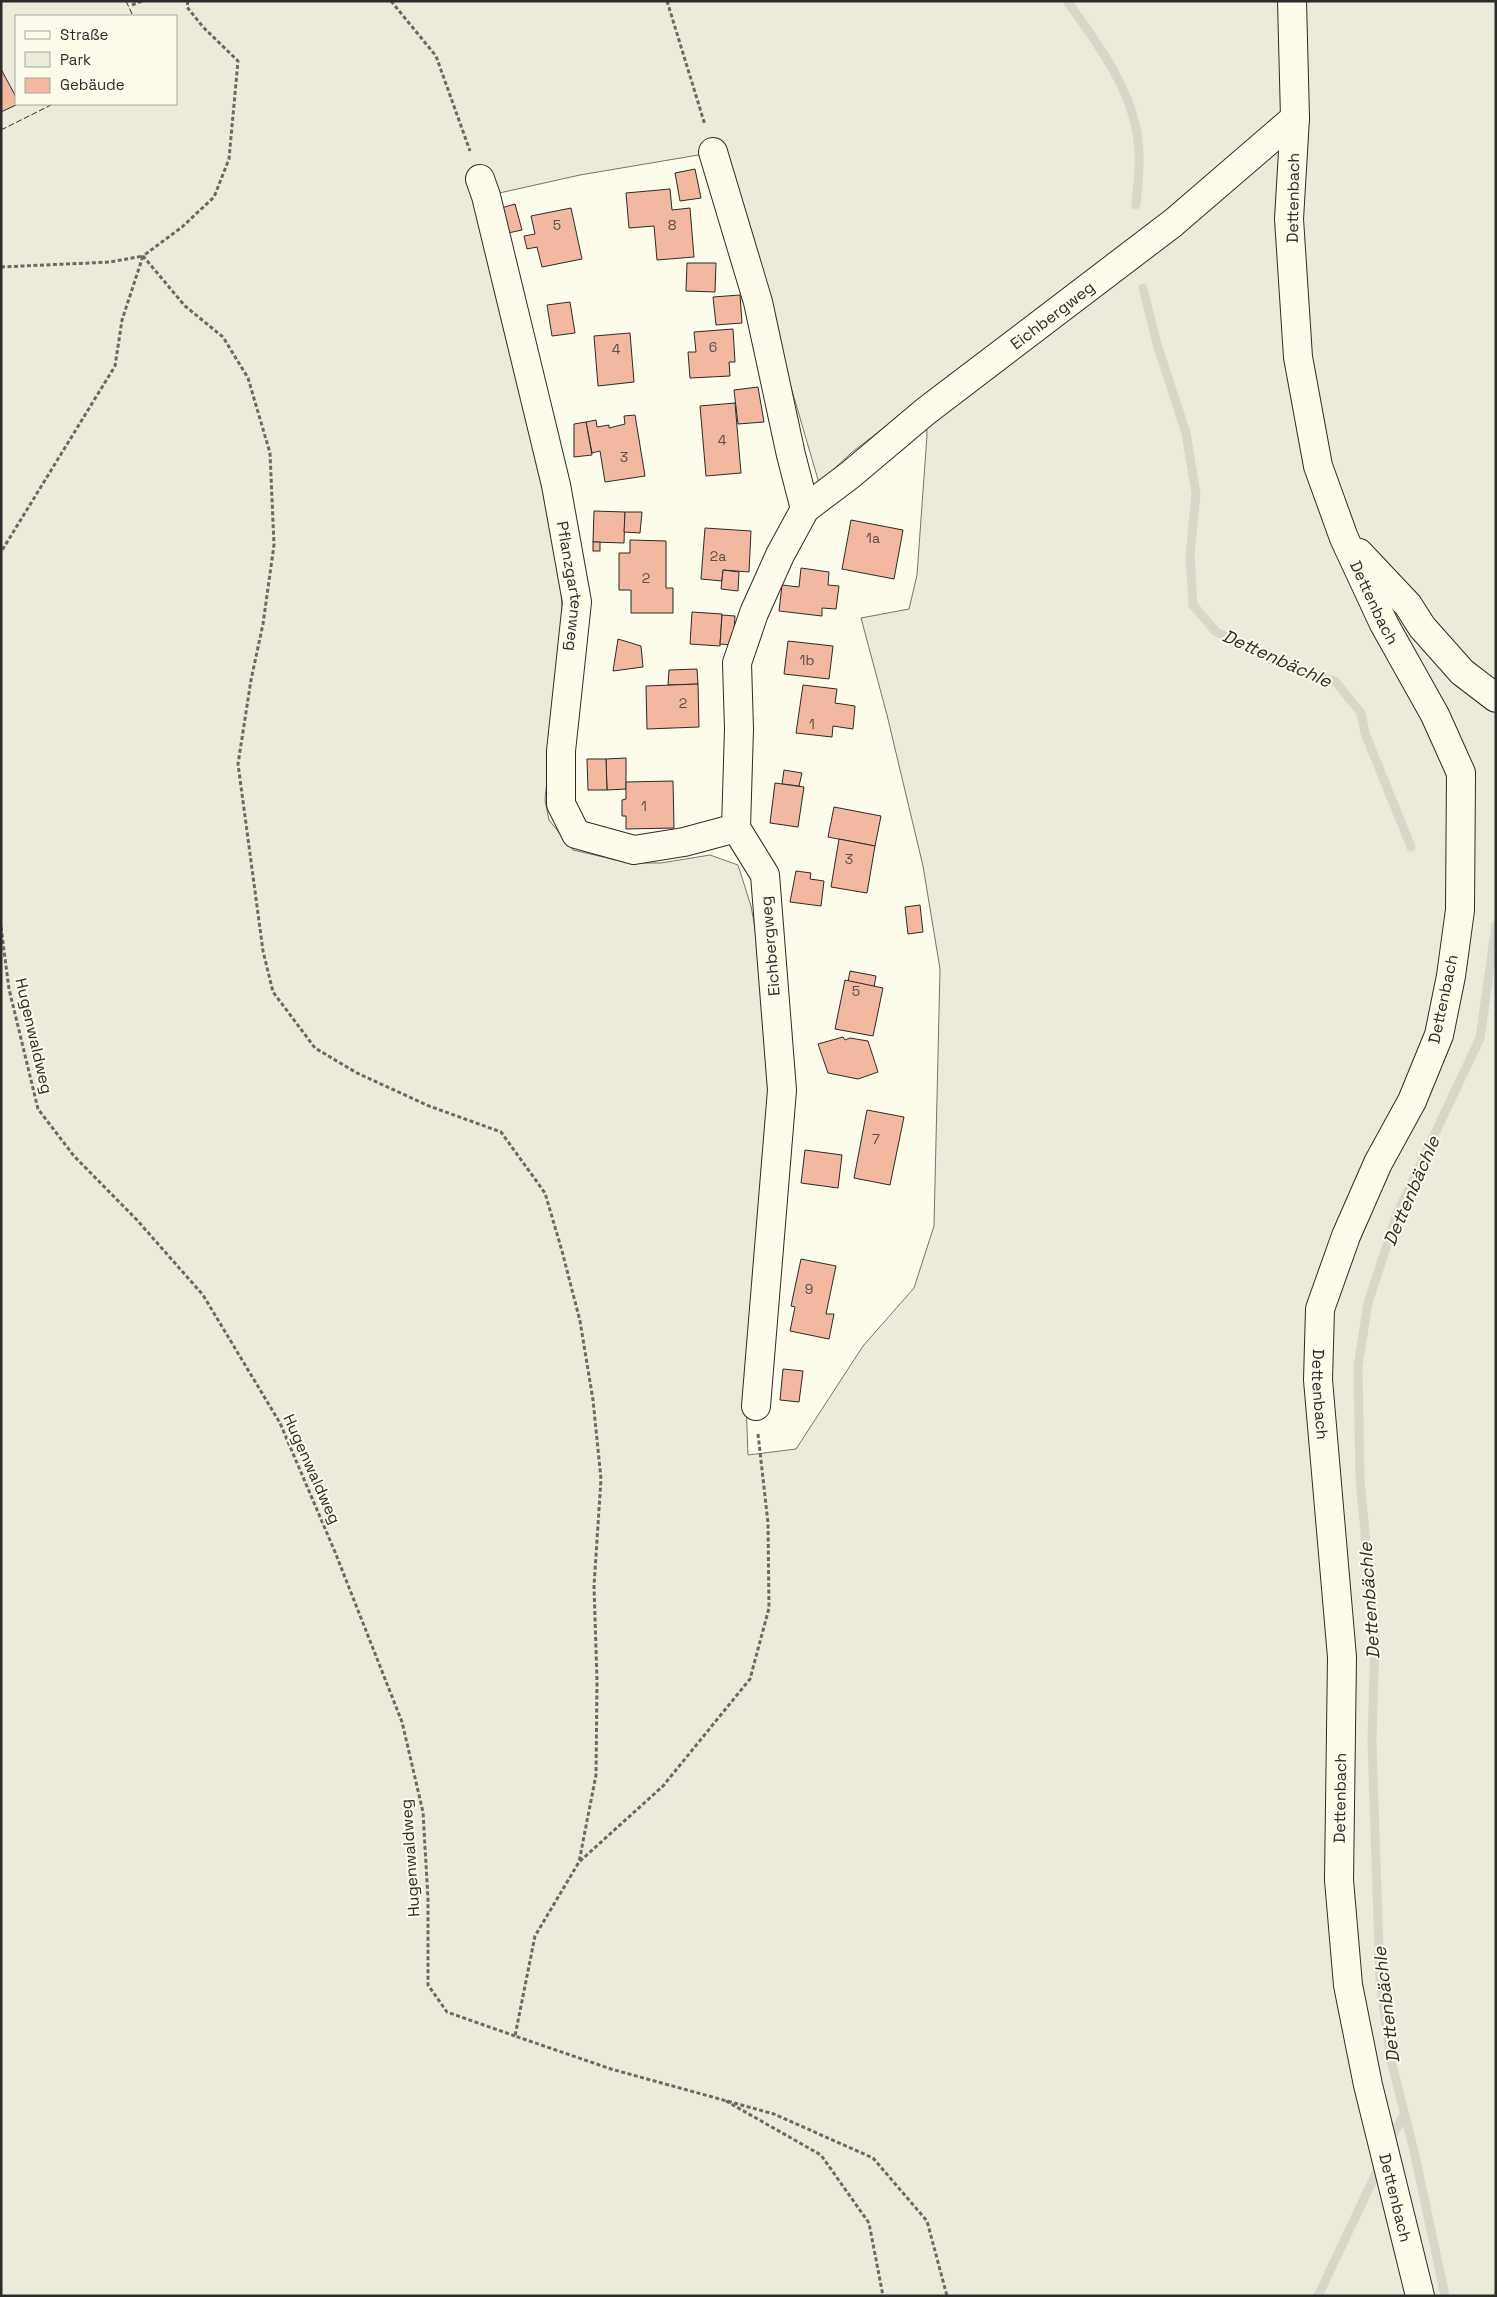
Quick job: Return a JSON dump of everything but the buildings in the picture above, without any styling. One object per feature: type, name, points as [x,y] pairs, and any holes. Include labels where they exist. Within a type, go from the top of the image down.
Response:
[{"type":"street","name":"Dettenbach","points":[[1292,1],[1295,118],[1290,219],[1298,357],[1318,466],[1344,538],[1384,624],[1435,715],[1462,773],[1460,910],[1451,976],[1439,1035],[1412,1101],[1378,1163],[1343,1245],[1320,1309],[1318,1380],[1342,1657],[1339,1880],[1348,1985],[1368,2085],[1420,2296]]},
{"type":"street","name":"Eichbergweg","points":[[756,1406],[782,1090],[765,875],[736,828],[739,728],[737,663],[754,613],[780,556],[805,509],[850,475],[926,411],[1173,222],[1295,118]]},
{"type":"street","points":[[713,152],[758,302],[791,455],[805,509]]},
{"type":"street","name":"Pflanzgartenweg","points":[[480,179],[486,196],[556,485],[577,602],[561,751],[561,804],[576,834],[634,850],[684,842],[736,828]]},
{"type":"street","name":"Dettenbach","points":[[1344,538],[1408,605],[1422,627],[1462,672],[1496,698]]},
{"type":"path","points":[[132,5],[142,1]]},
{"type":"path","points":[[1,266],[110,262],[143,256],[182,227],[214,197],[229,159],[238,61],[203,27],[187,6],[188,1]]},
{"type":"path","points":[[391,1],[436,56],[480,179]]},
{"type":"path","points":[[667,1],[713,152]]},
{"type":"path","points":[[1,552],[116,366],[122,320],[143,256]]},
{"type":"path","points":[[143,256],[185,306],[223,337],[248,378],[270,453],[274,545],[263,624],[251,680],[238,764],[262,941],[273,992],[315,1048],[357,1073],[429,1106],[501,1132],[545,1193],[564,1260],[580,1321],[601,1479],[594,1586],[597,1681],[596,1775],[579,1862]]},
{"type":"path","name":"Hugenwaldweg","points":[[1,927],[9,989],[38,1110],[74,1156],[137,1220],[203,1295],[280,1423],[338,1561],[402,1722],[423,1812],[428,1899],[428,1985],[447,2012],[611,2070],[721,2098]]},
{"type":"path","points":[[515,2036],[535,1936],[579,1862],[663,1786],[750,1679],[769,1608],[768,1523],[759,1455],[756,1406]]},
{"type":"path","points":[[721,2098],[821,2155],[869,2223],[883,2296]]},
{"type":"path","points":[[721,2098],[774,2114],[873,2158],[928,2221],[947,2296]]},
{"type":"green space","points":[[1,1],[1496,1],[1496,2296],[1,2296]],"holes":[[[722,151],[819,483],[851,453],[916,403],[926,411],[927,435],[917,575],[909,609],[861,618],[887,715],[923,866],[940,969],[934,1226],[914,1288],[863,1346],[796,1449],[748,1455],[746,1400],[772,1087],[759,950],[751,906],[738,865],[710,855],[661,863],[629,863],[573,850],[549,820],[545,800],[563,619],[560,579],[550,510],[486,196],[580,175]]]},
{"type":"waterway","name":"Dettenbächle","points":[[1067,1],[1104,54],[1115,73],[1132,113],[1137,133],[1139,155],[1136,205]]},
{"type":"waterway","name":"Dettenbächle","points":[[1143,288],[1157,344],[1186,433],[1196,494],[1190,556],[1193,605],[1216,632],[1312,675],[1335,681],[1361,713],[1365,733],[1411,847]]},
{"type":"waterway","name":"Dettenbächle","points":[[1445,2296],[1414,2151],[1391,2060],[1380,1981],[1372,1742],[1375,1638],[1360,1480],[1358,1366],[1368,1303],[1397,1214],[1480,1038],[1496,925]]},
{"type":"waterway","points":[[1389,2143],[1404,2114]]},
{"type":"waterway","points":[[1318,2296],[1380,2165]]},
{"type":"fence","points":[[126,1],[133,15]]},
{"type":"fence","points":[[1,130],[51,105]]}]
